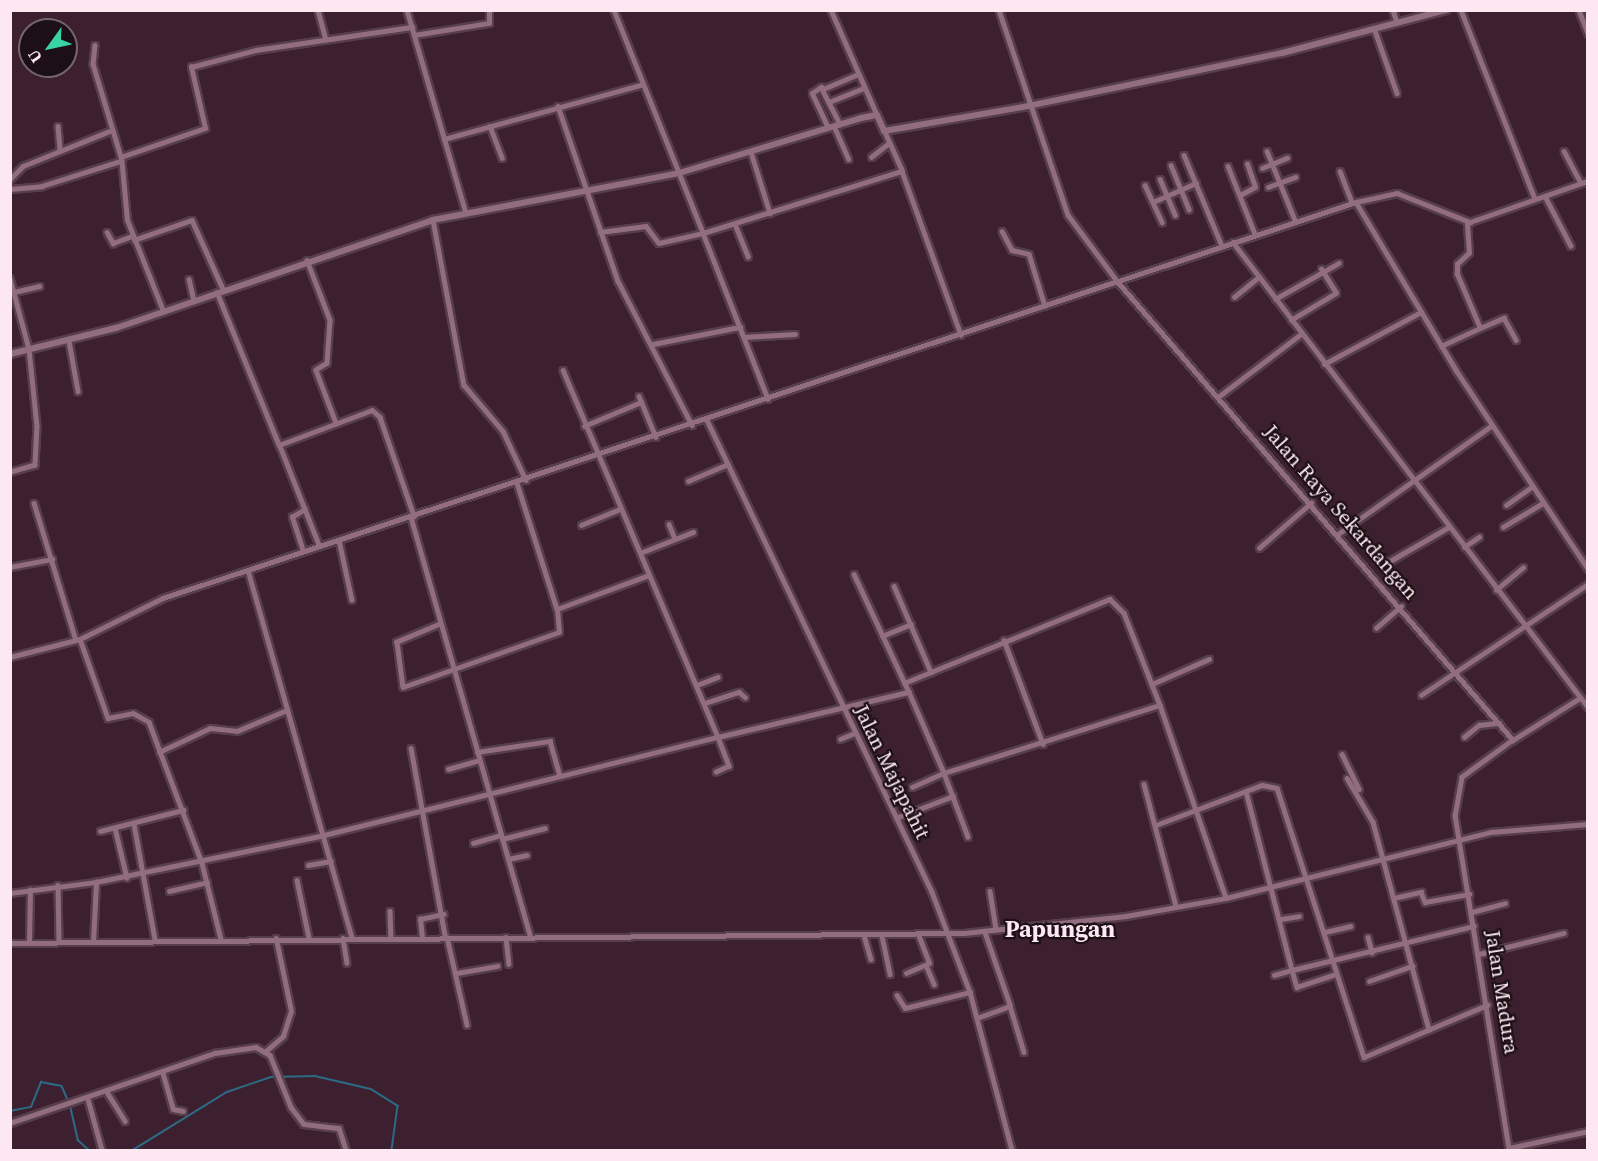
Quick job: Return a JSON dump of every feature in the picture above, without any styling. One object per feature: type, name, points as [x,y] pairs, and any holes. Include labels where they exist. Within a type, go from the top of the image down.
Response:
[{"type":"street","points":[[318,10],[326,39]]},
{"type":"street","points":[[407,10],[466,213]]},
{"type":"street","points":[[414,35],[489,23],[489,10]]},
{"type":"street","points":[[614,10],[768,399]]},
{"type":"street","points":[[831,10],[918,210],[960,335]]},
{"type":"street","name":"Jalan Raya Sekardangan","points":[[999,10],[1028,106],[1064,208],[1118,282],[1401,606],[1513,740]]},
{"type":"street","points":[[1393,10],[1397,22]]},
{"type":"street","points":[[884,131],[1028,106],[1282,53],[1446,10]]},
{"type":"street","points":[[1461,10],[1535,199]]},
{"type":"street","points":[[1579,10],[1587,33]]},
{"type":"street","points":[[10,189],[36,187],[205,128],[193,66],[326,39],[412,27]]},
{"type":"street","points":[[1374,28],[1397,93]]},
{"type":"street","points":[[95,45],[93,54],[121,159],[133,238],[163,311]]},
{"type":"street","points":[[849,159],[834,126],[812,93],[858,74]]},
{"type":"street","points":[[444,139],[643,84]]},
{"type":"street","points":[[829,102],[864,88]]},
{"type":"street","points":[[823,89],[829,102],[834,126]]},
{"type":"street","points":[[558,106],[618,281],[692,425]]},
{"type":"street","points":[[10,354],[69,341],[433,220],[679,173],[877,115]]},
{"type":"street","points":[[58,126],[60,151]]},
{"type":"street","points":[[490,126],[501,158]]},
{"type":"street","points":[[10,179],[23,165],[112,130]]},
{"type":"street","points":[[871,157],[889,142]]},
{"type":"street","points":[[1267,151],[1295,220]]},
{"type":"street","points":[[1564,151],[1581,183]]},
{"type":"street","points":[[752,152],[770,213]]},
{"type":"street","points":[[1184,155],[1222,246]]},
{"type":"street","points":[[1262,168],[1287,158]]},
{"type":"street","points":[[1240,195],[1255,187],[1246,164]]},
{"type":"street","points":[[1171,165],[1189,209]]},
{"type":"street","points":[[1228,166],[1255,234]]},
{"type":"street","points":[[600,232],[646,226],[659,243],[735,224],[902,171]]},
{"type":"street","points":[[1340,171],[1354,202],[1491,426],[1587,568]]},
{"type":"street","points":[[1268,187],[1295,177]]},
{"type":"street","points":[[1160,179],[1175,215]]},
{"type":"street","points":[[10,657],[78,640],[155,601],[596,457],[1354,202],[1397,193],[1467,223],[1587,181]]},
{"type":"street","points":[[1153,202],[1196,183]]},
{"type":"street","points":[[1145,185],[1162,222]]},
{"type":"street","points":[[1545,196],[1570,246]]},
{"type":"street","points":[[107,232],[112,243],[192,220],[319,546]]},
{"type":"street","points":[[433,220],[463,383],[503,431],[526,480]]},
{"type":"street","points":[[1467,223],[1469,253],[1456,270],[1480,328]]},
{"type":"street","points":[[735,224],[748,257]]},
{"type":"street","points":[[1002,231],[1012,250],[1029,254],[1045,306]]},
{"type":"street","points":[[1233,242],[1413,482],[1587,707]]},
{"type":"street","points":[[308,260],[330,320],[327,363],[316,370],[336,423]]},
{"type":"street","points":[[1275,299],[1320,269],[1340,263]]},
{"type":"street","points":[[1320,269],[1336,293]]},
{"type":"street","points":[[1233,297],[1259,277]]},
{"type":"street","points":[[10,278],[29,349],[36,464],[10,472]]},
{"type":"street","points":[[189,279],[194,300]]},
{"type":"street","points":[[13,294],[39,286]]},
{"type":"street","points":[[1291,320],[1343,289]]},
{"type":"street","points":[[1324,364],[1421,312]]},
{"type":"street","points":[[1442,346],[1504,318],[1516,340]]},
{"type":"street","points":[[652,344],[740,327]]},
{"type":"street","points":[[744,337],[795,334]]},
{"type":"street","points":[[1218,397],[1301,334]]},
{"type":"street","points":[[69,341],[78,391]]},
{"type":"street","points":[[563,370],[596,457],[640,553],[718,737],[729,766],[716,772]]},
{"type":"street","points":[[639,396],[656,437]]},
{"type":"street","points":[[584,426],[641,402]]},
{"type":"street","points":[[279,445],[336,423],[377,411],[412,516],[440,624],[530,936]]},
{"type":"street","name":"Jalan Majapahit","points":[[707,420],[949,933],[970,992],[1011,1148]]},
{"type":"street","points":[[1338,534],[1491,426]]},
{"type":"street","points":[[688,481],[728,464]]},
{"type":"street","points":[[440,624],[397,642],[402,684],[454,672],[561,632],[557,609],[517,483]]},
{"type":"street","points":[[1506,505],[1532,487]]},
{"type":"street","points":[[34,503],[78,640],[108,718],[144,716],[202,863],[221,939]]},
{"type":"street","points":[[1259,548],[1311,503]]},
{"type":"street","points":[[1503,527],[1543,503]]},
{"type":"street","points":[[303,551],[291,517],[305,509]]},
{"type":"street","points":[[581,525],[620,509]]},
{"type":"street","points":[[669,524],[675,539]]},
{"type":"street","points":[[1390,561],[1449,527]]},
{"type":"street","points":[[640,553],[693,532]]},
{"type":"street","points":[[1464,547],[1479,537]]},
{"type":"street","points":[[339,540],[352,600]]},
{"type":"street","points":[[10,567],[52,559]]},
{"type":"street","points":[[1496,590],[1523,567]]},
{"type":"street","points":[[248,570],[352,938]]},
{"type":"street","points":[[854,574],[909,692],[944,773],[968,837]]},
{"type":"street","points":[[557,609],[649,575]]},
{"type":"street","points":[[1422,695],[1523,624],[1587,584]]},
{"type":"street","points":[[894,586],[931,672]]},
{"type":"street","points":[[904,683],[1005,640],[1112,599],[1124,613],[1152,684],[1226,898]]},
{"type":"street","points":[[1376,628],[1401,606]]},
{"type":"street","points":[[882,636],[911,624]]},
{"type":"street","points":[[1005,640],[1043,744]]},
{"type":"street","points":[[1152,684],[1209,659]]},
{"type":"street","points":[[697,685],[718,676]]},
{"type":"street","points":[[705,703],[739,692],[745,697]]},
{"type":"street","points":[[10,893],[58,885],[144,876],[324,835],[560,775],[909,692]]},
{"type":"street","points":[[1459,839],[1456,796],[1462,777],[1513,740],[1580,698]]},
{"type":"street","points":[[912,787],[944,773],[1043,744],[1160,705]]},
{"type":"street","points":[[159,752],[210,728],[237,731],[287,710]]},
{"type":"street","points":[[1464,737],[1478,726],[1499,723]]},
{"type":"street","points":[[840,739],[855,733]]},
{"type":"street","points":[[477,752],[550,741],[560,775]]},
{"type":"street","points":[[411,748],[446,937],[457,973],[467,1025]]},
{"type":"street","points":[[1342,754],[1359,789]]},
{"type":"street","points":[[448,769],[479,760]]},
{"type":"street","points":[[1347,778],[1366,806],[1384,858],[1429,1030]]},
{"type":"street","points":[[1144,784],[1176,906]]},
{"type":"street","points":[[1156,825],[1262,784],[1277,788],[1364,1057],[1487,1005]]},
{"type":"street","points":[[1246,791],[1297,987],[1336,974]]},
{"type":"street","points":[[896,818],[953,796]]},
{"type":"street","points":[[100,831],[183,810]]},
{"type":"street","points":[[134,824],[155,940]]},
{"type":"street","points":[[10,943],[530,936],[882,936],[984,931],[1226,898],[1459,839],[1587,824]]},
{"type":"street","points":[[116,828],[127,878]]},
{"type":"street","points":[[473,843],[545,828]]},
{"type":"street","name":"Jalan Madura","points":[[1459,839],[1509,1149]]},
{"type":"street","points":[[508,859],[527,855]]},
{"type":"street","points":[[308,865],[331,861]]},
{"type":"street","points":[[297,880],[309,938]]},
{"type":"street","points":[[93,942],[96,882]]},
{"type":"street","points":[[169,891],[207,882]]},
{"type":"street","points":[[58,885],[59,942]]},
{"type":"street","points":[[28,942],[30,890]]},
{"type":"street","points":[[990,891],[996,930]]},
{"type":"street","points":[[1394,897],[1421,892],[1425,902],[1469,894]]},
{"type":"street","points":[[1472,912],[1506,903]]},
{"type":"street","points":[[390,911],[391,938]]},
{"type":"street","points":[[417,911],[422,938]]},
{"type":"street","points":[[420,919],[443,914]]},
{"type":"street","points":[[1281,919],[1299,916]]},
{"type":"street","points":[[1325,932],[1350,926]]},
{"type":"street","points":[[1274,975],[1474,926]]},
{"type":"street","points":[[984,931],[1024,1052]]},
{"type":"street","points":[[1479,954],[1563,933]]},
{"type":"street","points":[[906,973],[929,962],[918,934]]},
{"type":"street","points":[[864,935],[871,959]]},
{"type":"street","points":[[882,936],[890,974]]},
{"type":"street","points":[[506,937],[509,964]]},
{"type":"street","points":[[1368,937],[1372,952]]},
{"type":"street","points":[[343,938],[347,963]]},
{"type":"street","points":[[266,1052],[283,1036],[291,1011],[276,939]]},
{"type":"street","points":[[926,965],[934,984]]},
{"type":"street","points":[[457,973],[497,966]]},
{"type":"street","points":[[1369,981],[1412,966]]},
{"type":"street","points":[[897,995],[905,1008],[970,992]]},
{"type":"street","points":[[977,1018],[1010,1006]]},
{"type":"street","points":[[10,1123],[78,1103],[226,1050],[249,1046],[266,1052],[305,1125],[339,1128],[346,1150]]},
{"type":"street","points":[[163,1073],[173,1109],[183,1111]]},
{"type":"street","points":[[107,1092],[125,1121]]},
{"type":"street","points":[[88,1099],[102,1150]]},
{"type":"street","points":[[1509,1149],[1587,1131]]},
{"type":"waterway","points":[[133,1150],[227,1092],[271,1077],[315,1076],[371,1089],[398,1106],[392,1150]]},
{"type":"waterway","points":[[10,1111],[31,1107],[41,1082],[62,1086],[68,1100]]},
{"type":"waterway","points":[[70,1104],[78,1140],[89,1150]]},
{"type":"district","name":"Papungan","points":[[1060,929]]}]
